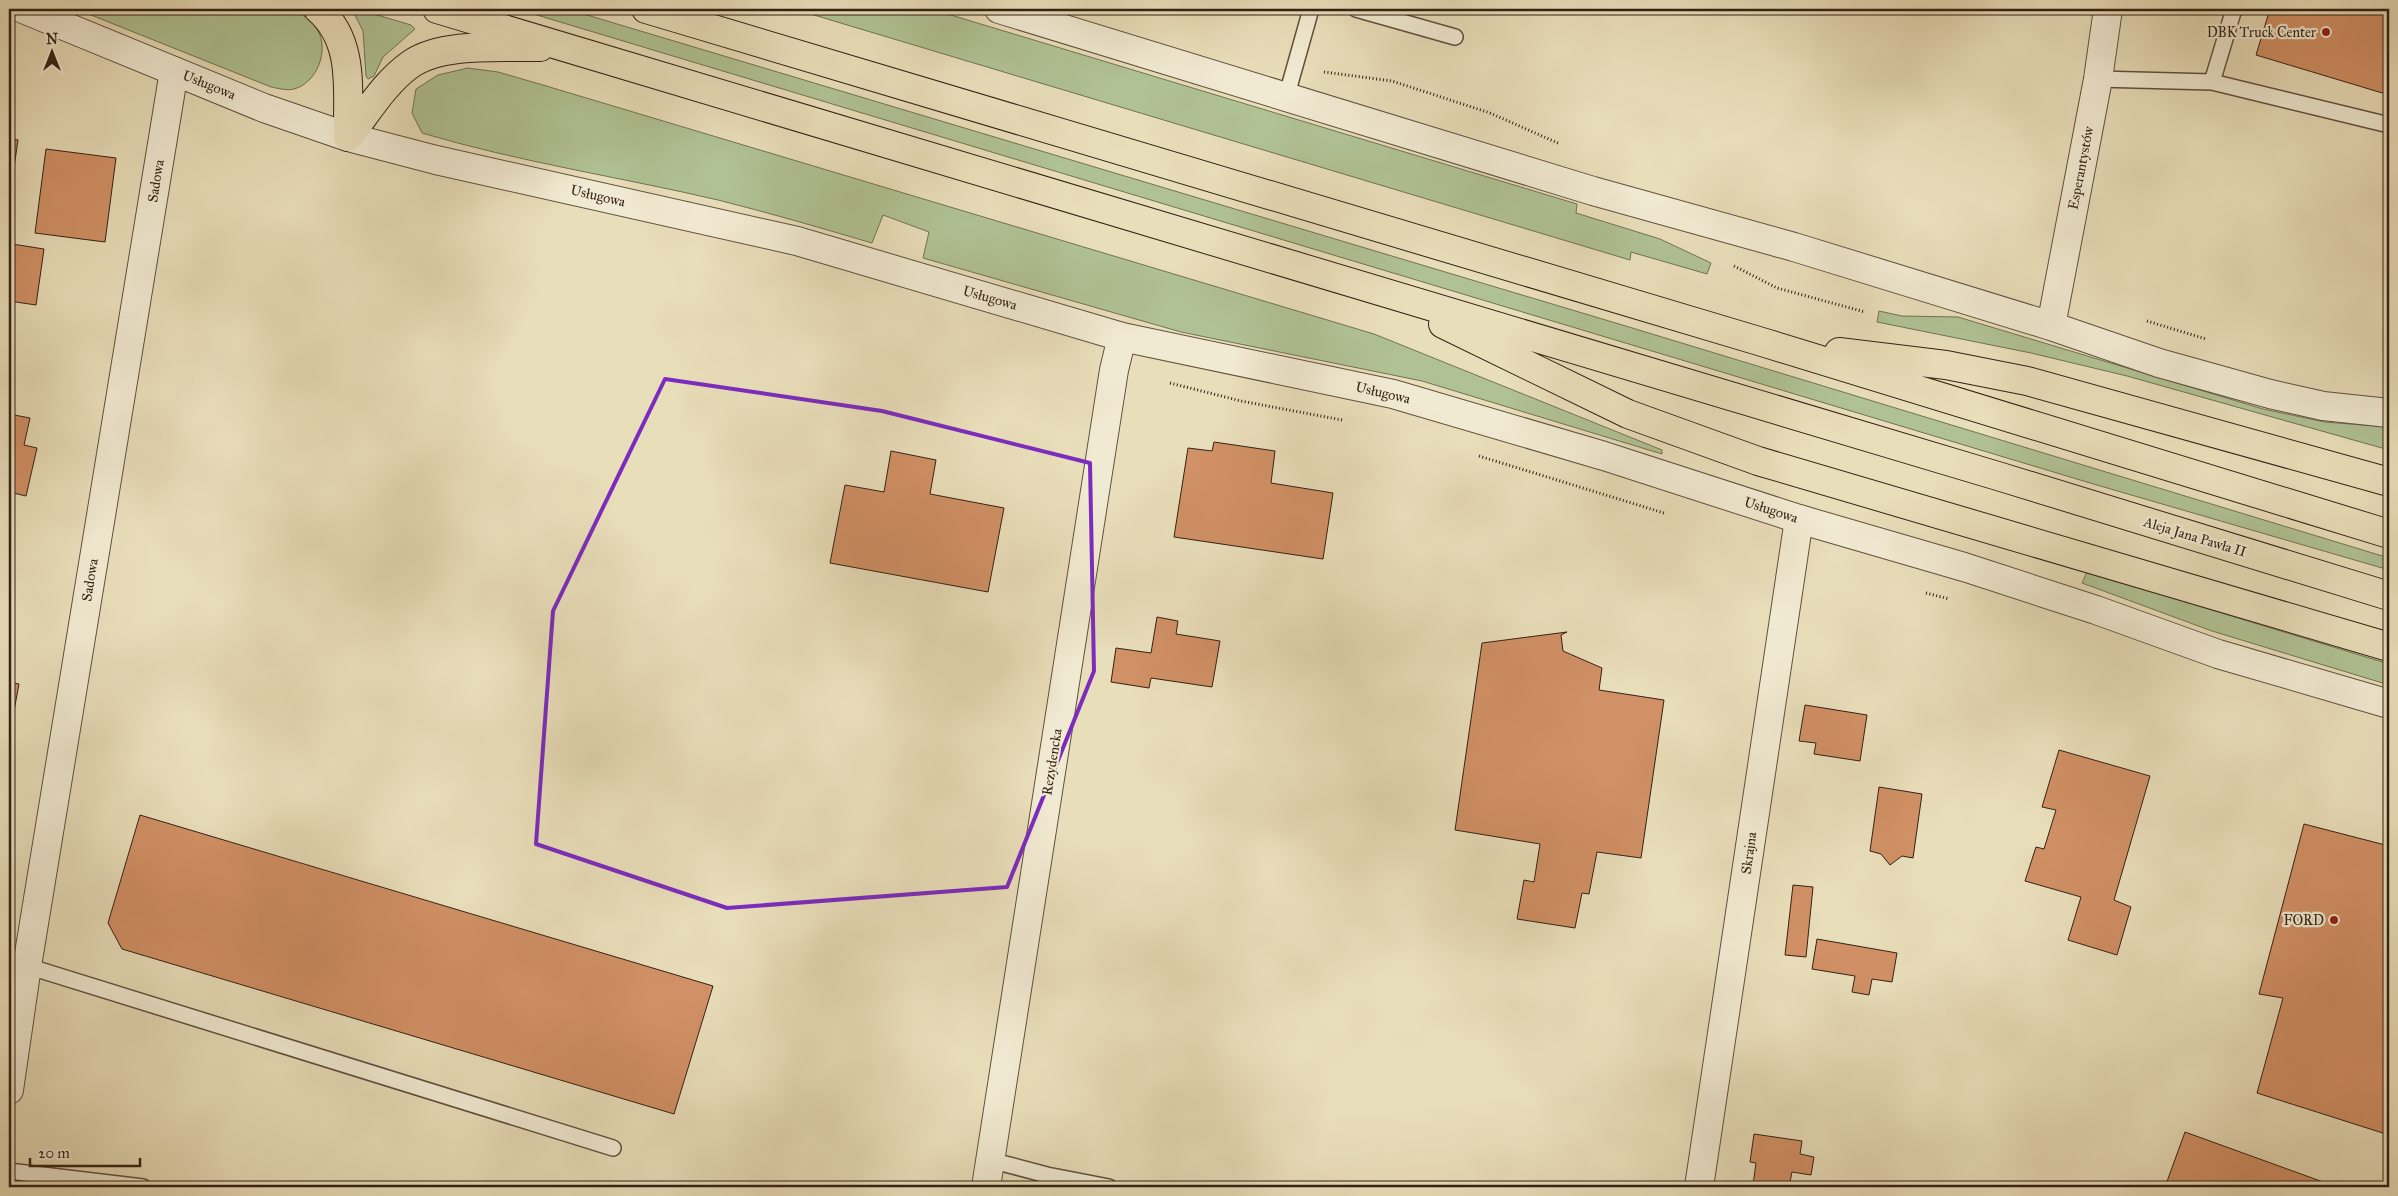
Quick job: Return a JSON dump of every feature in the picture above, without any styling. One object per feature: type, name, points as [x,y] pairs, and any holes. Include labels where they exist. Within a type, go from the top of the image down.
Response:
[{"type":"main road","points":[[318,9],[338,31],[346,54],[348,137]]},
{"type":"main road","points":[[437,9],[1368,288],[1628,414],[1758,461],[2389,648]]},
{"type":"main road","points":[[646,9],[1762,342],[2389,534]]},
{"type":"main road","points":[[348,137],[388,86],[411,64],[435,53],[460,50],[562,46]]},
{"type":"main road","name":"Aleja Jana Pawła II","points":[[1368,288],[2001,477],[2389,596]]},
{"type":"main road","points":[[1762,342],[1946,366],[2027,381],[2389,482]]},
{"type":"street","name":"Usługowa","points":[[23,9],[264,108],[348,137],[436,160],[797,241],[1122,338],[1393,394],[1604,456],[1799,519],[1964,567],[2096,610],[2218,654],[2389,704]]},
{"type":"street","points":[[999,9],[1593,191],[1794,247],[2051,326],[2159,363],[2270,394],[2323,406],[2389,413]]},
{"type":"street","name":"Esperantystów","points":[[2051,326],[2098,79],[2108,9]]},
{"type":"street","name":"Sadowa","points":[[9,1090],[27,966],[174,71]]},
{"type":"street","name":"Rezydencka","points":[[986,1187],[1113,380],[1122,338]]},
{"type":"street","name":"Skrajna","points":[[1699,1187],[1799,519]]},
{"type":"lane","points":[[1286,98],[1311,9]]},
{"type":"lane","points":[[1356,9],[1455,37]]},
{"type":"lane","points":[[2212,82],[2234,9]]},
{"type":"lane","points":[[2098,79],[2212,82],[2389,125]]},
{"type":"lane","points":[[27,966],[613,1148]]},
{"type":"lane","points":[[990,1160],[1047,1175],[1109,1187]]},
{"type":"lane","points":[[9,1171],[143,1187]]},
{"type":"path","points":[[2140,319],[2213,341]]},
{"type":"highlighted area","points":[[665,379],[882,411],[1090,463],[1094,671],[1007,887],[727,908],[536,844],[553,611]]},
{"type":"green space","points":[[76,9],[285,9],[311,21],[321,37],[322,56],[315,73],[302,86],[291,90],[279,89]]},
{"type":"green space","points":[[357,9],[411,25],[415,29],[383,57],[374,76],[368,79],[366,76],[363,31],[355,15]]},
{"type":"green space","points":[[517,9],[567,9],[1629,327],[2389,558],[2389,570],[2090,483]]},
{"type":"green space","points":[[794,9],[931,9],[1577,204],[1576,213],[1660,239],[1711,263],[1707,274],[1631,252],[1630,260]]},
{"type":"green space","points":[[468,68],[498,72],[543,85],[1374,334],[1662,450],[1662,454],[1422,381],[1181,332],[923,258],[929,232],[883,215],[872,243],[718,200],[532,161],[422,133],[412,113],[416,89],[438,75]]},
{"type":"green space","points":[[1879,311],[1902,316],[1958,317],[2263,409],[2325,422],[2389,427],[2389,450],[2127,376],[2031,353],[1877,322]]},
{"type":"green space","points":[[2087,572],[2389,664],[2389,685],[2212,631],[2082,583]]},
{"type":"building","name":"DBK Truck Center","points":[[2270,9],[2389,9],[2389,95],[2256,55]]},
{"type":"building","points":[[9,138],[18,140],[9,202]]},
{"type":"building","points":[[46,149],[116,158],[105,242],[35,233]]},
{"type":"building","points":[[12,244],[44,249],[36,305],[9,301],[9,266]]},
{"type":"building","points":[[9,414],[30,418],[24,445],[37,448],[26,496],[9,492]]},
{"type":"building","points":[[1214,442],[1275,451],[1271,483],[1333,493],[1323,559],[1174,537],[1188,448],[1212,451]]},
{"type":"building","points":[[891,451],[936,460],[930,494],[1004,508],[988,592],[830,563],[845,485],[884,492]]},
{"type":"building","points":[[1157,617],[1178,621],[1176,634],[1220,641],[1212,687],[1151,678],[1149,688],[1111,682],[1116,648],[1151,653]]},
{"type":"building","points":[[1567,632],[1561,635],[1563,651],[1602,668],[1599,690],[1664,700],[1641,858],[1597,852],[1589,894],[1582,893],[1575,928],[1517,919],[1524,880],[1534,882],[1540,844],[1455,830],[1482,643]]},
{"type":"building","points":[[9,682],[19,684],[9,738]]},
{"type":"building","points":[[1805,705],[1867,715],[1860,761],[1814,754],[1816,743],[1799,741]]},
{"type":"building","points":[[2059,750],[2150,776],[2114,900],[2131,907],[2117,955],[2068,940],[2081,897],[2025,881],[2036,847],[2044,849],[2056,810],[2042,807]]},
{"type":"building","points":[[1879,787],[1922,794],[1913,858],[1902,856],[1890,865],[1881,854],[1870,851]]},
{"type":"building","points":[[140,815],[713,986],[674,1114],[122,949],[108,923]]},
{"type":"building","name":"FORD","points":[[2304,824],[2389,846],[2389,1135],[2257,1093],[2283,998],[2259,994]]},
{"type":"building","points":[[1793,885],[1813,887],[1806,957],[1785,955]]},
{"type":"building","points":[[1817,939],[1897,953],[1892,982],[1872,979],[1869,995],[1852,992],[1855,976],[1812,969]]},
{"type":"building","points":[[2185,1132],[2337,1187],[2165,1187]]},
{"type":"building","points":[[1754,1134],[1802,1141],[1800,1154],[1814,1157],[1811,1175],[1792,1172],[1789,1187],[1753,1185],[1756,1163],[1750,1162]]},
{"type":"place","name":"DBK Truck Center","points":[[2326,32]]},
{"type":"place","name":"FORD","points":[[2334,920]]}]
